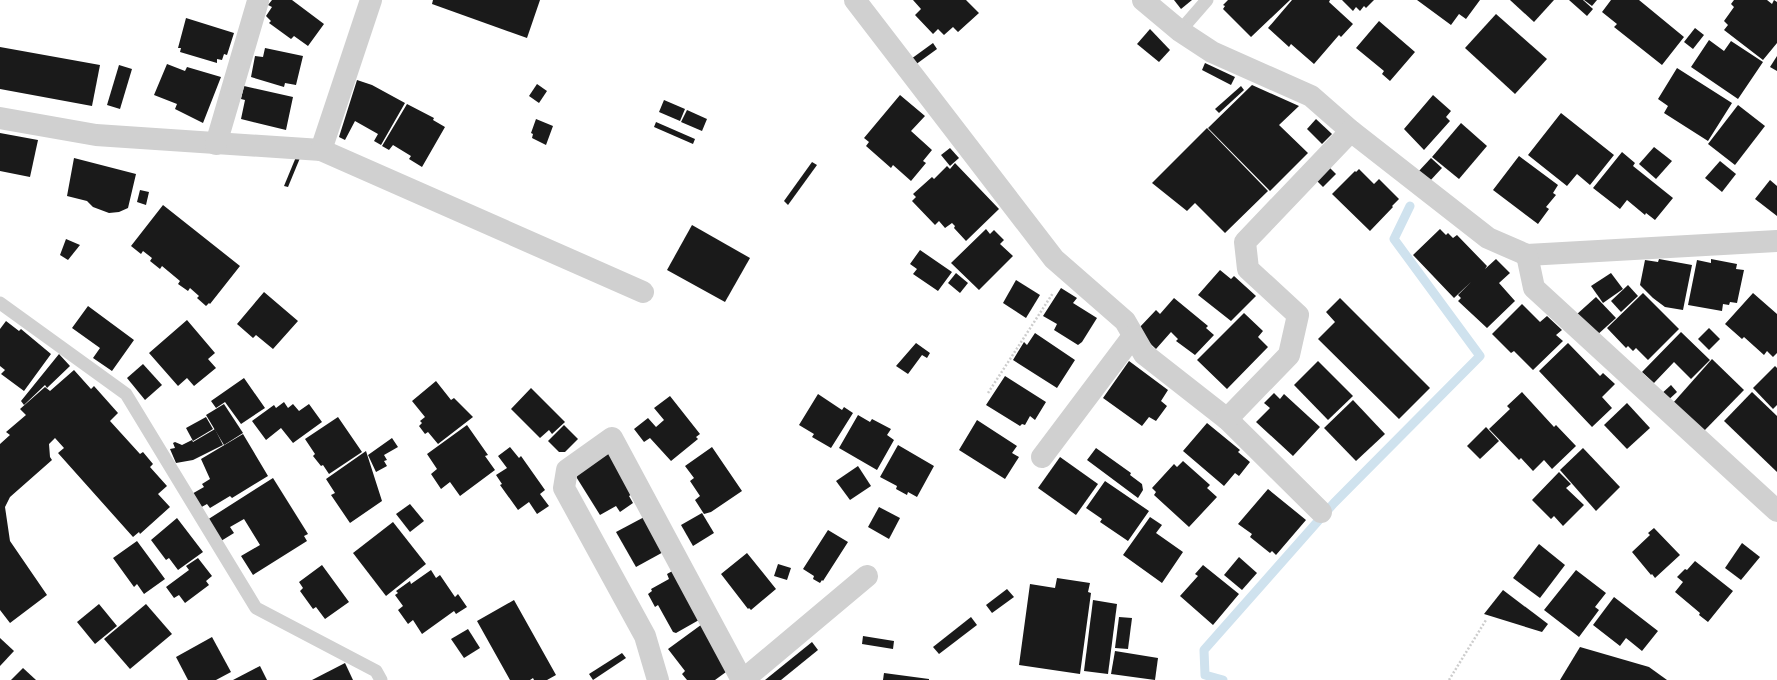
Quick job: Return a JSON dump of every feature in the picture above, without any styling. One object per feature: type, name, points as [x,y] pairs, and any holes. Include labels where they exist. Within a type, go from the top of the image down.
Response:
[{"type":"street","points":[[321,150],[372,0]]},
{"type":"street","points":[[855,0],[1054,259],[1125,321],[1144,354],[1227,419],[1321,512]]},
{"type":"street","points":[[1143,0],[1180,31],[1212,52],[1311,96],[1351,131],[1488,238],[1527,255],[1777,241]]},
{"type":"street","points":[[216,144],[258,1]]},
{"type":"street","points":[[0,118],[96,134],[216,144],[321,150],[643,292]]},
{"type":"street","points":[[1227,419],[1289,355],[1298,315],[1248,269],[1245,242],[1351,131]]},
{"type":"street","points":[[1527,255],[1534,288],[1777,511]]},
{"type":"street","points":[[1042,457],[1133,336]]},
{"type":"street","points":[[658,680],[645,636],[564,488],[567,470],[612,438],[742,680],[867,576]]},
{"type":"lane","points":[[1180,31],[1207,0]]},
{"type":"lane","points":[[0,303],[126,394],[256,608],[376,671],[381,680]]},
{"type":"path","points":[[988,393],[1068,271]]},
{"type":"path","points":[[1449,680],[1486,620]]},
{"type":"building","points":[[272,0],[292,0],[324,24],[308,46],[294,36],[291,39],[269,23],[271,21],[266,16],[272,7],[268,5]]},
{"type":"building","points":[[433,0],[540,0],[527,38],[432,4]]},
{"type":"building","points":[[913,0],[966,0],[979,13],[958,32],[953,27],[944,35],[938,29],[933,34],[915,15],[921,9]]},
{"type":"building","points":[[1174,0],[1192,0],[1181,9]]},
{"type":"building","points":[[1228,0],[1290,0],[1251,37],[1223,9],[1225,6],[1223,5]]},
{"type":"building","points":[[1292,0],[1330,0],[1329,2],[1353,24],[1341,37],[1339,35],[1314,64],[1291,44],[1289,47],[1268,28]]},
{"type":"building","points":[[1342,0],[1374,0],[1366,8],[1364,6],[1360,11],[1356,7],[1353,11]]},
{"type":"building","points":[[1417,0],[1480,0],[1466,19],[1459,14],[1451,25]]},
{"type":"building","points":[[1510,0],[1554,0],[1534,22]]},
{"type":"building","points":[[1569,0],[1583,0],[1593,9],[1587,16]]},
{"type":"building","points":[[1584,0],[1597,0],[1592,6]]},
{"type":"building","points":[[1611,0],[1639,0],[1684,37],[1662,65],[1614,27],[1617,24],[1602,12]]},
{"type":"building","points":[[1734,0],[1767,0],[1772,4],[1774,0],[1777,2],[1777,43],[1763,60],[1724,30],[1728,25],[1724,21],[1734,7],[1731,4]]},
{"type":"building","points":[[1496,14],[1547,59],[1515,94],[1465,48]]},
{"type":"building","points":[[186,18],[234,33],[227,55],[224,54],[222,60],[217,59],[217,63],[180,52],[181,48],[178,48]]},
{"type":"building","points":[[1379,21],[1415,52],[1390,81],[1382,74],[1384,71],[1356,48]]},
{"type":"building","points":[[1695,28],[1704,35],[1693,49],[1684,42]]},
{"type":"building","points":[[1150,29],[1170,50],[1159,62],[1137,44]]},
{"type":"building","points":[[1709,40],[1724,51],[1731,41],[1763,62],[1738,99],[1691,67]]},
{"type":"building","points":[[933,43],[937,49],[915,65],[911,59]]},
{"type":"building","points":[[0,47],[100,65],[92,106],[0,89]]},
{"type":"building","points":[[265,48],[303,56],[296,85],[285,83],[284,87],[251,77],[255,56],[263,57]]},
{"type":"building","points":[[1777,56],[1777,71],[1770,67]]},
{"type":"building","points":[[1205,63],[1235,77],[1231,85],[1202,70]]},
{"type":"building","points":[[167,64],[185,71],[187,67],[221,77],[203,123],[175,109],[177,104],[154,95]]},
{"type":"building","points":[[119,65],[132,69],[120,109],[107,105]]},
{"type":"building","points":[[1677,68],[1732,103],[1708,141],[1664,113],[1668,106],[1658,99]]},
{"type":"building","points":[[357,80],[372,85],[405,103],[381,145],[374,141],[378,134],[355,121],[345,140],[339,137]]},
{"type":"building","points":[[537,84],[547,91],[539,103],[529,96]]},
{"type":"building","points":[[1252,85],[1299,106],[1279,125],[1308,153],[1270,191],[1208,128]]},
{"type":"building","points":[[244,86],[293,97],[286,130],[241,119],[245,100],[241,99]]},
{"type":"building","points":[[1241,86],[1244,90],[1219,113],[1215,109]]},
{"type":"building","points":[[900,95],[925,116],[911,131],[932,150],[923,161],[926,163],[911,181],[893,165],[891,168],[866,146],[869,142],[864,138]]},
{"type":"building","points":[[1433,95],[1451,111],[1446,117],[1450,121],[1424,150],[1404,129]]},
{"type":"building","points":[[664,100],[685,109],[680,121],[659,112]]},
{"type":"building","points":[[407,104],[434,118],[433,120],[445,127],[422,167],[409,159],[411,156],[393,145],[389,150],[382,146]]},
{"type":"building","points":[[1738,105],[1765,126],[1735,165],[1708,144]]},
{"type":"building","points":[[687,110],[707,119],[702,131],[681,122]]},
{"type":"building","points":[[1561,113],[1614,155],[1590,185],[1577,174],[1567,186],[1528,155]]},
{"type":"building","points":[[536,119],[553,126],[546,145],[532,138],[533,134],[531,133]]},
{"type":"building","points":[[1316,119],[1332,134],[1322,144],[1307,129]]},
{"type":"building","points":[[656,122],[695,139],[693,144],[654,127]]},
{"type":"building","points":[[1461,123],[1487,146],[1459,179],[1432,157]]},
{"type":"building","points":[[1207,128],[1268,191],[1225,233],[1195,203],[1187,211],[1152,183]]},
{"type":"building","points":[[0,133],[38,140],[30,177],[0,171]]},
{"type":"building","points":[[1654,147],[1672,161],[1656,179],[1639,164]]},
{"type":"building","points":[[950,148],[959,158],[950,166],[941,155]]},
{"type":"building","points":[[1622,152],[1635,163],[1633,166],[1673,198],[1655,220],[1646,213],[1645,215],[1627,200],[1620,209],[1593,188]]},
{"type":"building","points":[[1519,156],[1558,185],[1553,193],[1556,195],[1546,207],[1549,209],[1538,224],[1493,190]]},
{"type":"building","points":[[296,157],[300,158],[288,187],[284,186]]},
{"type":"building","points":[[74,158],[136,174],[128,208],[119,212],[109,213],[93,207],[87,201],[67,196]]},
{"type":"building","points":[[1431,158],[1442,168],[1428,183],[1418,172]]},
{"type":"building","points":[[1720,161],[1736,174],[1722,192],[1705,178]]},
{"type":"building","points":[[812,162],[817,165],[788,205],[784,201]]},
{"type":"building","points":[[955,163],[999,209],[966,241],[954,228],[955,226],[952,223],[945,228],[939,221],[935,225],[912,201],[916,197],[913,194],[932,177],[934,179],[947,166],[950,169]]},
{"type":"building","points":[[1330,168],[1336,174],[1323,187],[1317,181]]},
{"type":"building","points":[[1359,169],[1374,184],[1379,179],[1399,199],[1370,231],[1332,194],[1355,171],[1356,172]]},
{"type":"building","points":[[1770,180],[1777,186],[1777,216],[1755,199]]},
{"type":"building","points":[[140,190],[149,192],[146,205],[137,202]]},
{"type":"building","points":[[163,205],[240,266],[210,304],[209,303],[206,306],[197,298],[199,296],[190,288],[188,291],[178,284],[180,281],[162,266],[160,269],[150,261],[152,258],[143,251],[141,254],[131,246]]},
{"type":"building","points":[[692,225],[750,258],[725,302],[667,270]]},
{"type":"building","points":[[986,229],[990,234],[994,230],[1004,240],[1000,244],[1013,256],[979,290],[951,263]]},
{"type":"building","points":[[1440,229],[1446,235],[1448,233],[1453,238],[1457,235],[1487,266],[1485,269],[1496,259],[1510,273],[1499,283],[1515,301],[1487,328],[1458,301],[1461,298],[1458,295],[1471,282],[1454,298],[1413,255]]},
{"type":"building","points":[[66,239],[80,245],[68,260],[60,255]]},
{"type":"building","points":[[920,250],[952,272],[938,291],[913,274],[917,269],[910,264]]},
{"type":"building","points":[[1659,259],[1692,265],[1683,310],[1665,307],[1640,285],[1645,260],[1658,262]]},
{"type":"building","points":[[1711,259],[1737,264],[1736,269],[1744,270],[1737,303],[1730,302],[1729,305],[1723,304],[1722,311],[1688,305],[1697,260],[1711,263]]},
{"type":"building","points":[[1220,270],[1231,279],[1234,276],[1256,296],[1231,321],[1198,295]]},
{"type":"building","points":[[956,273],[968,283],[960,293],[948,283]]},
{"type":"building","points":[[1611,273],[1623,289],[1603,303],[1591,286]]},
{"type":"building","points":[[1016,280],[1040,295],[1026,318],[1003,303]]},
{"type":"building","points":[[1628,285],[1638,296],[1621,312],[1611,301]]},
{"type":"building","points":[[1061,288],[1077,298],[1073,303],[1097,318],[1082,342],[1078,345],[1054,330],[1057,324],[1043,316]]},
{"type":"building","points":[[264,292],[298,321],[273,349],[256,335],[253,338],[237,324]]},
{"type":"building","points":[[1643,293],[1679,329],[1648,360],[1636,348],[1633,351],[1628,346],[1626,348],[1607,328]]},
{"type":"building","points":[[1753,293],[1777,314],[1777,353],[1773,357],[1767,351],[1764,355],[1744,337],[1742,339],[1725,324]]},
{"type":"building","points":[[1596,297],[1616,318],[1596,336],[1576,315]]},
{"type":"building","points":[[1174,298],[1208,326],[1206,328],[1214,335],[1195,355],[1176,341],[1178,339],[1171,332],[1156,349],[1140,334],[1139,328],[1156,310],[1160,314]]},
{"type":"building","points":[[1340,298],[1430,388],[1399,419],[1318,339],[1335,322],[1326,312]]},
{"type":"building","points":[[1522,304],[1540,322],[1547,316],[1562,330],[1556,335],[1563,341],[1533,370],[1514,351],[1511,353],[1492,334]]},
{"type":"building","points":[[88,306],[134,340],[112,371],[93,358],[100,348],[72,328]]},
{"type":"building","points":[[1244,313],[1263,331],[1258,337],[1268,347],[1227,389],[1197,360]]},
{"type":"building","points":[[187,320],[215,353],[208,359],[216,368],[194,386],[187,378],[178,386],[149,353]]},
{"type":"building","points":[[6,321],[19,331],[21,329],[51,354],[24,391],[1,374],[5,370],[0,366],[0,329]]},
{"type":"building","points":[[1709,328],[1720,339],[1709,350],[1698,339]]},
{"type":"building","points":[[1681,332],[1710,360],[1691,379],[1674,362],[1654,383],[1642,372]]},
{"type":"building","points":[[1035,333],[1075,360],[1057,388],[1013,360],[1024,342],[1027,345]]},
{"type":"building","points":[[916,343],[930,353],[927,358],[922,355],[908,374],[896,366]]},
{"type":"building","points":[[1568,343],[1600,376],[1603,373],[1615,384],[1602,397],[1612,408],[1592,427],[1539,371]]},
{"type":"building","points":[[59,354],[70,366],[47,388],[45,385],[24,405],[21,401]]},
{"type":"building","points":[[1712,359],[1744,390],[1703,432],[1673,403]]},
{"type":"building","points":[[1129,361],[1168,390],[1161,401],[1167,406],[1156,421],[1149,417],[1142,426],[1103,398]]},
{"type":"building","points":[[1318,361],[1353,396],[1328,420],[1294,385]]},
{"type":"building","points":[[143,364],[162,385],[145,400],[127,378]]},
{"type":"building","points":[[1775,366],[1777,368],[1777,405],[1773,409],[1753,388]]},
{"type":"building","points":[[74,370],[91,389],[94,386],[118,413],[110,421],[140,454],[143,452],[153,464],[150,467],[167,486],[158,494],[170,507],[140,534],[139,532],[133,537],[58,453],[64,448],[55,438],[49,444],[50,457],[52,460],[10,497],[5,507],[10,541],[47,595],[10,623],[0,610],[0,444],[10,435],[6,432],[26,415],[20,409],[45,387],[50,391]]},
{"type":"building","points":[[1005,376],[1046,402],[1035,420],[1030,416],[1025,425],[1022,424],[1020,426],[986,405]]},
{"type":"building","points":[[244,378],[265,408],[241,424],[225,402],[216,408],[211,401]]},
{"type":"building","points":[[436,381],[451,400],[454,398],[473,417],[438,444],[428,432],[425,434],[419,426],[422,423],[420,421],[425,417],[412,401]]},
{"type":"building","points":[[1671,385],[1677,392],[1665,403],[1659,396]]},
{"type":"building","points":[[531,388],[565,422],[552,434],[549,430],[540,438],[511,409]]},
{"type":"building","points":[[1522,392],[1554,427],[1556,425],[1576,446],[1552,469],[1544,460],[1533,471],[1521,458],[1519,460],[1489,429],[1510,409],[1507,406]]},
{"type":"building","points":[[1752,392],[1777,416],[1777,472],[1724,421]]},
{"type":"building","points":[[1274,393],[1280,399],[1284,394],[1320,427],[1293,456],[1256,422],[1270,408],[1264,403]]},
{"type":"building","points":[[818,394],[842,410],[844,407],[853,413],[831,448],[812,437],[814,434],[799,425]]},
{"type":"building","points":[[670,396],[700,434],[696,437],[698,439],[671,461],[650,438],[644,442],[634,429],[648,418],[656,427],[664,420],[654,408]]},
{"type":"building","points":[[1353,400],[1385,434],[1356,461],[1324,428]]},
{"type":"building","points":[[284,402],[288,408],[293,404],[299,411],[309,404],[322,422],[293,443],[281,428],[266,440],[252,421],[274,405],[276,408]]},
{"type":"building","points":[[1627,403],[1650,428],[1627,449],[1604,425]]},
{"type":"building","points":[[224,404],[243,433],[224,445],[206,415]]},
{"type":"building","points":[[858,415],[870,422],[872,419],[891,429],[887,435],[894,440],[877,470],[839,448]]},
{"type":"building","points":[[206,417],[213,429],[193,441],[186,428]]},
{"type":"building","points":[[338,417],[362,452],[329,474],[323,465],[321,466],[313,456],[315,454],[305,439]]},
{"type":"building","points":[[977,420],[1017,446],[1012,453],[1019,457],[1005,479],[959,450]]},
{"type":"building","points":[[1207,423],[1240,450],[1238,452],[1250,462],[1239,476],[1235,473],[1224,486],[1183,451]]},
{"type":"building","points":[[467,425],[488,455],[485,456],[495,470],[460,496],[450,482],[441,489],[431,474],[437,469],[427,454]]},
{"type":"building","points":[[564,425],[578,439],[565,452],[559,452],[548,441]]},
{"type":"building","points":[[1486,427],[1499,441],[1480,459],[1467,446]]},
{"type":"building","points":[[215,429],[223,445],[193,460],[176,463],[170,449],[175,448],[173,443],[175,442],[182,445],[192,440],[193,442]]},
{"type":"building","points":[[243,434],[268,476],[232,498],[230,496],[210,508],[207,504],[198,509],[190,495],[204,487],[202,484],[210,479],[201,459]]},
{"type":"building","points":[[392,438],[398,447],[384,455],[387,460],[384,461],[387,466],[376,472],[368,455]]},
{"type":"building","points":[[898,445],[934,466],[917,497],[908,492],[907,495],[896,489],[897,486],[880,477]]},
{"type":"building","points":[[510,447],[519,458],[521,456],[545,490],[540,494],[549,506],[537,514],[529,502],[518,510],[500,485],[502,484],[496,475],[507,468],[498,456]]},
{"type":"building","points":[[712,447],[742,491],[711,512],[704,514],[695,500],[700,496],[690,481],[694,478],[685,466]]},
{"type":"building","points":[[1096,448],[1131,473],[1130,475],[1142,484],[1143,490],[1138,498],[1087,460]]},
{"type":"building","points":[[1583,448],[1620,487],[1596,511],[1560,470]]},
{"type":"building","points":[[366,451],[382,501],[350,523],[331,495],[335,493],[326,479]]},
{"type":"building","points":[[611,452],[636,492],[629,496],[633,503],[620,512],[616,506],[600,515],[575,475]]},
{"type":"building","points":[[1060,457],[1098,484],[1076,515],[1038,488]]},
{"type":"building","points":[[1183,461],[1210,485],[1207,488],[1217,497],[1189,527],[1154,495],[1156,492],[1152,488],[1174,464],[1177,467]]},
{"type":"building","points":[[858,466],[871,486],[850,500],[836,481]]},
{"type":"building","points":[[1559,472],[1571,484],[1566,488],[1584,505],[1563,526],[1554,516],[1551,519],[1532,500]]},
{"type":"building","points":[[273,478],[308,534],[304,536],[307,541],[253,575],[241,556],[260,545],[244,519],[230,527],[234,533],[221,541],[207,520]]},
{"type":"building","points":[[1105,481],[1149,511],[1128,541],[1100,522],[1102,519],[1086,508]]},
{"type":"building","points":[[1268,489],[1306,520],[1276,555],[1272,551],[1270,553],[1250,537],[1252,534],[1238,524]]},
{"type":"building","points":[[410,504],[424,521],[410,532],[396,514]]},
{"type":"building","points":[[879,507],[900,518],[889,539],[868,527]]},
{"type":"building","points":[[702,513],[714,533],[693,546],[681,525]]},
{"type":"building","points":[[648,515],[667,550],[636,567],[616,532]]},
{"type":"building","points":[[1150,517],[1162,525],[1156,533],[1183,552],[1162,583],[1123,555]]},
{"type":"building","points":[[177,518],[203,552],[178,570],[169,558],[166,560],[151,540]]},
{"type":"building","points":[[393,522],[426,564],[386,596],[353,553]]},
{"type":"building","points":[[1654,528],[1680,555],[1655,578],[1632,552],[1650,535],[1648,533]]},
{"type":"building","points":[[828,530],[848,542],[823,581],[822,580],[820,583],[813,579],[814,576],[803,569]]},
{"type":"building","points":[[137,541],[165,579],[144,594],[137,584],[134,587],[113,558]]},
{"type":"building","points":[[1742,543],[1760,557],[1741,580],[1725,568]]},
{"type":"building","points":[[1539,544],[1565,565],[1540,598],[1513,578]]},
{"type":"building","points":[[747,553],[776,589],[751,610],[749,608],[748,609],[721,574]]},
{"type":"building","points":[[1239,557],[1257,573],[1242,590],[1224,575]]},
{"type":"building","points":[[198,558],[212,576],[206,581],[209,585],[185,603],[179,595],[174,598],[166,587],[189,570],[186,566]]},
{"type":"building","points":[[1695,561],[1733,591],[1708,622],[1699,615],[1700,613],[1675,592],[1683,582],[1677,577],[1685,569],[1687,570]]},
{"type":"building","points":[[778,564],[791,568],[787,580],[774,576]]},
{"type":"building","points":[[322,565],[349,602],[325,619],[316,607],[313,609],[300,591],[303,588],[299,582]]},
{"type":"building","points":[[1203,565],[1239,594],[1213,625],[1180,596],[1198,576],[1195,574]]},
{"type":"building","points":[[676,569],[706,616],[676,633],[673,632],[658,605],[655,607],[648,594],[652,591],[651,589],[669,579],[667,574]]},
{"type":"building","points":[[431,570],[436,578],[440,575],[455,597],[458,594],[467,607],[456,614],[454,611],[422,634],[413,620],[408,624],[398,610],[403,606],[395,595],[398,593],[396,591],[410,581],[411,584]]},
{"type":"building","points":[[1576,570],[1606,593],[1595,607],[1599,610],[1579,637],[1544,610]]},
{"type":"building","points":[[1057,578],[1090,583],[1088,592],[1091,593],[1080,674],[1019,665],[1030,584],[1055,588]]},
{"type":"building","points":[[1007,589],[1014,597],[992,613],[986,605]]},
{"type":"building","points":[[1503,590],[1548,624],[1542,632],[1484,614]]},
{"type":"building","points":[[1614,597],[1658,631],[1642,651],[1626,638],[1620,646],[1593,625]]},
{"type":"building","points":[[514,600],[556,675],[547,680],[534,680],[533,678],[530,680],[510,680],[477,621]]},
{"type":"building","points":[[1093,600],[1117,604],[1108,674],[1084,671]]},
{"type":"building","points":[[99,604],[117,626],[95,644],[77,622]]},
{"type":"building","points":[[146,604],[172,634],[130,669],[104,639]]},
{"type":"building","points":[[971,617],[977,625],[939,654],[933,647]]},
{"type":"building","points":[[1119,617],[1132,618],[1128,649],[1115,648]]},
{"type":"building","points":[[705,622],[726,672],[715,680],[687,680],[682,674],[685,671],[668,649]]},
{"type":"building","points":[[468,629],[480,648],[464,658],[451,639]]},
{"type":"building","points":[[863,636],[894,641],[893,649],[862,644]]},
{"type":"building","points":[[212,637],[231,672],[216,680],[188,680],[176,657]]},
{"type":"building","points":[[0,638],[14,651],[0,666]]},
{"type":"building","points":[[812,642],[818,650],[781,680],[765,680]]},
{"type":"building","points":[[1580,647],[1649,667],[1667,680],[1560,680]]},
{"type":"building","points":[[1115,651],[1158,658],[1155,680],[1111,674]]},
{"type":"building","points":[[622,653],[626,658],[593,680],[589,674]]},
{"type":"building","points":[[345,663],[353,680],[312,680]]},
{"type":"building","points":[[260,666],[267,680],[233,680]]},
{"type":"building","points":[[23,668],[36,680],[11,680]]},
{"type":"building","points":[[884,673],[929,679],[929,680],[883,680]]},
{"type":"waterway","points":[[1223,680],[1205,675],[1204,650],[1334,503],[1480,356],[1394,239],[1410,206]]}]
